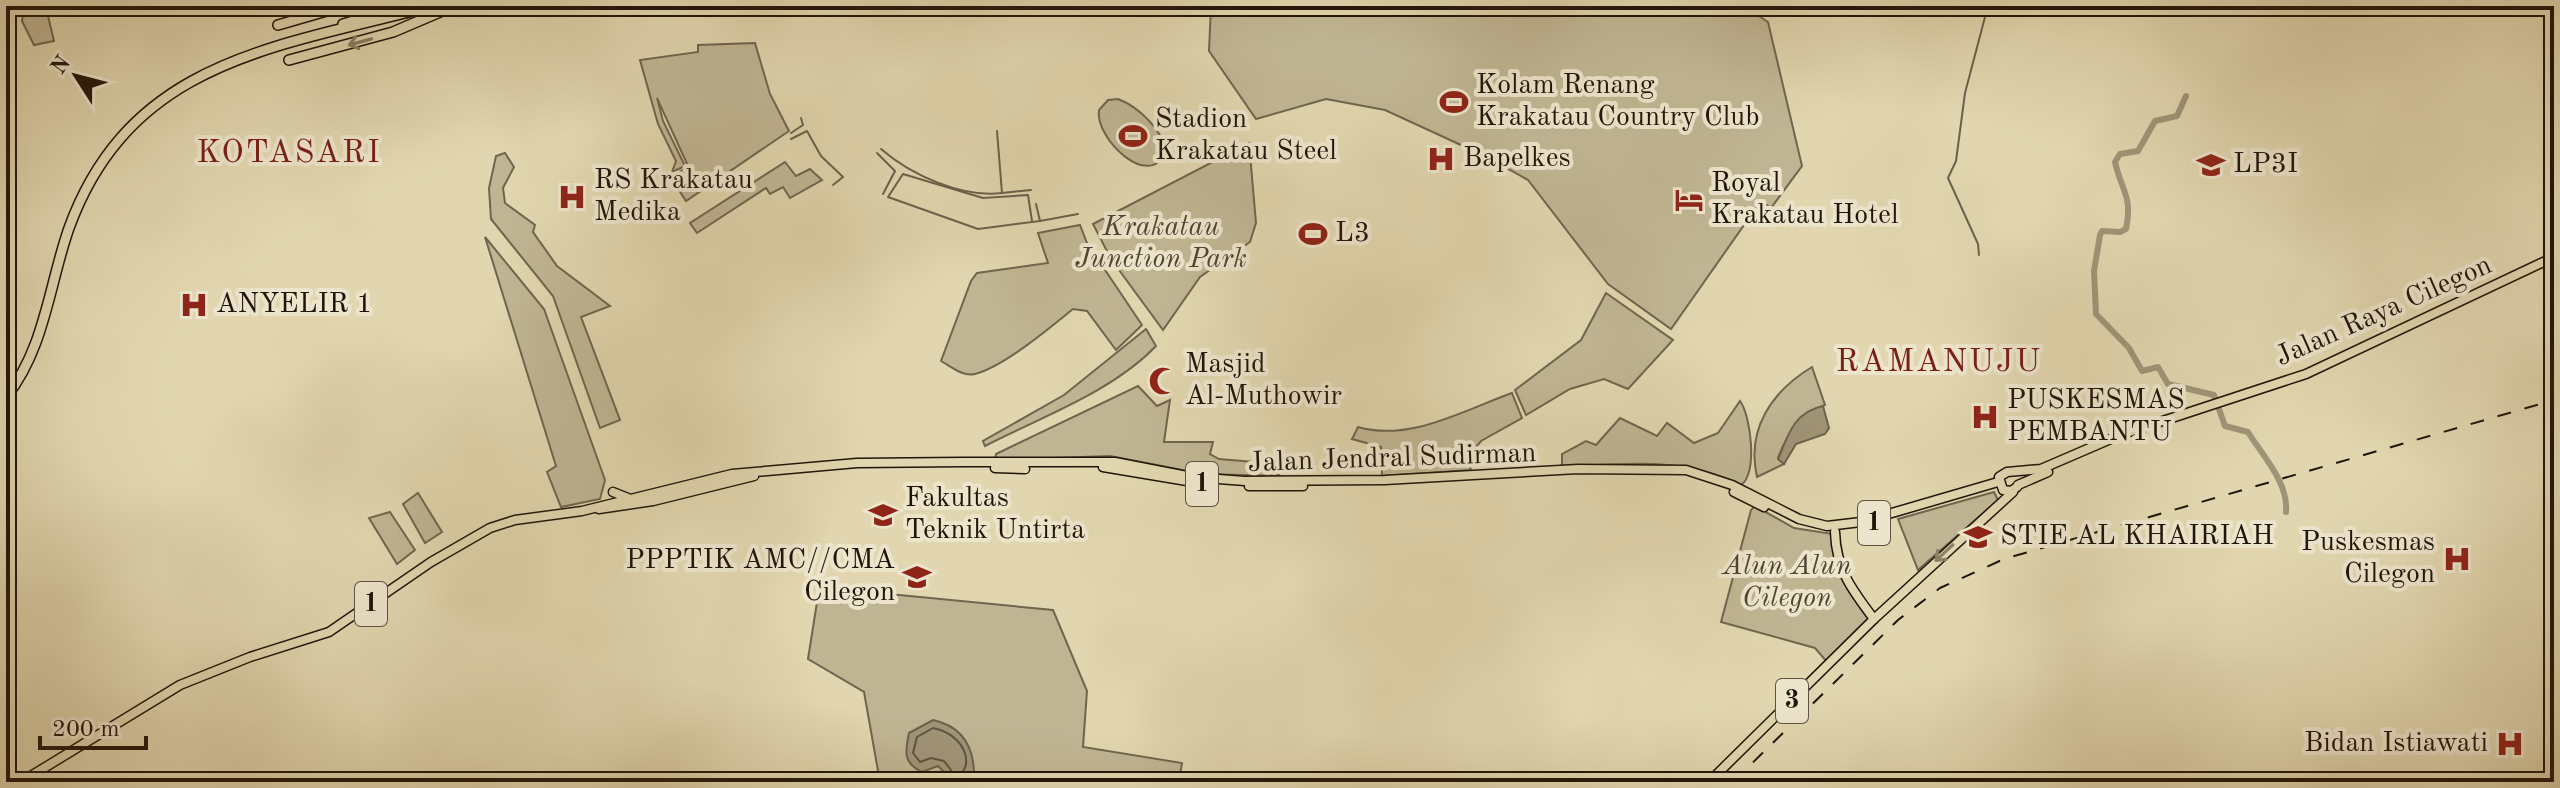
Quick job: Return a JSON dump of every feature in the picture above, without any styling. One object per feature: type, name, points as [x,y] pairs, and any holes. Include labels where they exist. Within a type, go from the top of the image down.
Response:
[{"type":"highway","points":[[278,25],[344,6]]},
{"type":"highway","points":[[289,41],[405,6]]},
{"type":"highway","points":[[6,394],[31,347],[61,248],[89,181],[112,147],[144,113],[208,71],[278,44],[432,6]]},
{"type":"highway","points":[[289,60],[393,32],[454,6]]},
{"type":"highway","name":"Jalan Raya Cilegon","points":[[2222,405],[2369,352],[2554,260]]},
{"type":"highway","name":"1","points":[[2222,405],[2110,444],[2011,491],[1999,485],[2002,474],[2041,469],[2120,435],[2222,405]]},
{"type":"highway","name":"Jalan Jendral Sudirman","points":[[629,498],[732,474],[815,465],[1115,462],[1208,480],[1245,481],[1385,480],[1578,469],[1686,470],[1732,485],[1799,519],[1827,526],[1861,522],[1999,485]]},
{"type":"highway","name":"Jalan Jendral Sudirman","points":[[582,511],[653,501],[749,477],[852,467],[1112,467],[1200,484],[1283,487],[1649,474],[1699,478],[1797,523],[1835,532],[1999,485]]},
{"type":"highway","points":[[2015,473],[2018,486]]},
{"type":"highway","name":"3","points":[[1709,782],[1874,619],[2018,486]]},
{"type":"highway","points":[[604,504],[613,492],[629,498]]},
{"type":"highway","name":"1","points":[[21,782],[155,697],[250,657],[329,632],[431,562],[490,528],[515,520],[582,511],[629,498]]},
{"type":"highway","points":[[1835,532],[1836,555],[1843,577],[1874,619]]},
{"type":"green space","points":[[24,6],[57,6],[48,16],[54,41],[34,45],[22,21]]},
{"type":"green space","points":[[1211,6],[1744,6],[1768,22],[1802,166],[1771,208],[1761,201],[1671,329],[1608,284],[1528,180],[1487,157],[1385,110],[1326,99],[1256,119],[1209,51]]},
{"type":"green space","points":[[755,43],[770,94],[789,131],[686,201],[671,178],[688,166],[657,98],[663,121],[685,166],[672,172],[676,161],[658,124],[640,60],[698,52],[698,45]]},
{"type":"green space","points":[[1118,99],[1141,113],[1159,134],[1166,150],[1159,162],[1148,166],[1137,164],[1125,157],[1105,134],[1099,110],[1108,100]]},
{"type":"green space","name":"Krakatau Junction Park","points":[[1249,143],[1256,223],[1250,242],[1200,277],[1163,330],[1111,259],[1093,224]]},
{"type":"green space","points":[[505,153],[514,167],[503,188],[505,203],[535,225],[533,232],[557,266],[610,306],[581,317],[620,420],[600,428],[553,296],[491,219],[489,188],[496,156]]},
{"type":"green space","points":[[785,162],[796,176],[810,169],[822,180],[790,198],[783,187],[770,194],[766,188],[697,233],[690,223]]},
{"type":"green space","points":[[1080,225],[1087,243],[1142,325],[1116,350],[1087,311],[1073,309],[1026,346],[986,370],[966,374],[941,361],[971,281],[977,273],[1048,263],[1038,233]]},
{"type":"green space","points":[[485,237],[544,309],[605,480],[600,499],[561,507],[547,472],[556,466]]},
{"type":"green space","points":[[1606,293],[1673,340],[1628,389],[1604,379],[1570,389],[1526,415],[1515,390],[1581,340]]},
{"type":"green space","points":[[1146,329],[1156,346],[1119,377],[985,446],[983,441],[1064,395]]},
{"type":"green space","points":[[1812,367],[1825,405],[1808,414],[1790,433],[1778,458],[1784,464],[1757,477],[1755,443],[1765,413],[1785,388]]},
{"type":"green space","points":[[1138,386],[1157,406],[1170,400],[1164,442],[1213,442],[1210,454],[1219,459],[1266,463],[1280,476],[1203,474],[1110,456],[995,460],[996,454]]},
{"type":"green space","points":[[1512,393],[1522,418],[1481,441],[1467,458],[1471,470],[1382,476],[1381,447],[1352,439],[1358,427],[1378,431],[1417,427]]},
{"type":"green space","points":[[1740,401],[1751,444],[1750,469],[1741,485],[1719,476],[1675,466],[1562,467],[1562,454],[1586,441],[1596,445],[1620,418],[1657,436],[1667,423],[1694,443],[1718,433]]},
{"type":"green space","points":[[1994,492],[1998,500],[1918,570],[1898,519]]},
{"type":"green space","points":[[418,493],[442,532],[425,543],[403,504]]},
{"type":"green space","name":"Alun Alun Cilegon","points":[[1755,506],[1794,528],[1833,534],[1839,569],[1869,619],[1827,662],[1815,648],[1721,622],[1751,510]]},
{"type":"green space","points":[[390,512],[415,550],[397,564],[369,518]]},
{"type":"green space","points":[[858,591],[1053,610],[1087,691],[1083,747],[1182,763],[1179,782],[880,782],[864,692],[808,659],[818,596]]},
{"type":"water","points":[[1823,406],[1829,428],[1825,434],[1796,444],[1784,464],[1778,459],[1793,426],[1805,413]]},
{"type":"water","points":[[933,720],[958,732],[968,745],[974,772],[964,782],[942,782],[944,772],[938,766],[922,772],[908,761],[909,733]]},
{"type":"waterway","points":[[1979,255],[1978,244],[1948,178],[1956,161],[1965,93],[1985,17],[1992,6]]},
{"type":"waterway","points":[[2186,96],[2177,116],[2155,121],[2138,151],[2120,154],[2115,162],[2127,201],[2128,218],[2126,229],[2120,232],[2102,231],[2100,235],[2094,271],[2096,314],[2129,348],[2142,371],[2158,367],[2168,384],[2214,395],[2225,426],[2248,432],[2273,470],[2283,490],[2286,512]]},
{"type":"waterway","points":[[791,133],[803,125],[801,118]]},
{"type":"waterway","points":[[791,139],[807,131],[821,156],[843,177],[833,185]]},
{"type":"waterway","points":[[997,131],[1002,193],[1031,190]]},
{"type":"waterway","points":[[881,149],[907,168],[938,183],[970,192],[1002,193]]},
{"type":"waterway","points":[[877,153],[895,171],[883,194]]},
{"type":"waterway","points":[[1032,221],[1028,195],[983,198],[903,174],[888,197],[978,229],[1040,221]]},
{"type":"waterway","points":[[1036,204],[1040,221],[1078,214]]},
{"type":"railway","points":[[1733,782],[1898,620],[1940,588],[2004,559],[2554,400]]},
{"type":"place","name":"Kolam Renang Krakatau Country Club","points":[[1454,102]]},
{"type":"place","name":"Stadion Krakatau Steel","points":[[1133,136]]},
{"type":"place","name":"Bapelkes","points":[[1441,159]]},
{"type":"place","name":"LP3I","points":[[2211,165]]},
{"type":"place","name":"RS Krakatau Medika","points":[[572,197]]},
{"type":"place","name":"Royal Krakatau Hotel","points":[[1689,200]]},
{"type":"place","name":"L3","points":[[1313,234]]},
{"type":"place","name":"ANYELIR 1","points":[[194,305]]},
{"type":"place","name":"Masjid Al-Muthowir","points":[[1163,381]]},
{"type":"place","name":"PUSKESMAS PEMBANTU","points":[[1985,417]]},
{"type":"place","name":"Fakultas Teknik Untirta","points":[[883,515]]},
{"type":"place","name":"STIE AL KHAIRIAH","points":[[1978,537]]},
{"type":"place","name":"Puskesmas Cilegon","points":[[2457,559]]},
{"type":"place","name":"PPPTIK AMC//CMA Cilegon","points":[[917,577]]},
{"type":"place","name":"Bidan Istiawati","points":[[2510,744]]},
{"type":"district","name":"KOTASARI","points":[[289,154]]},
{"type":"district","name":"RAMANUJU","points":[[1939,363]]}]
